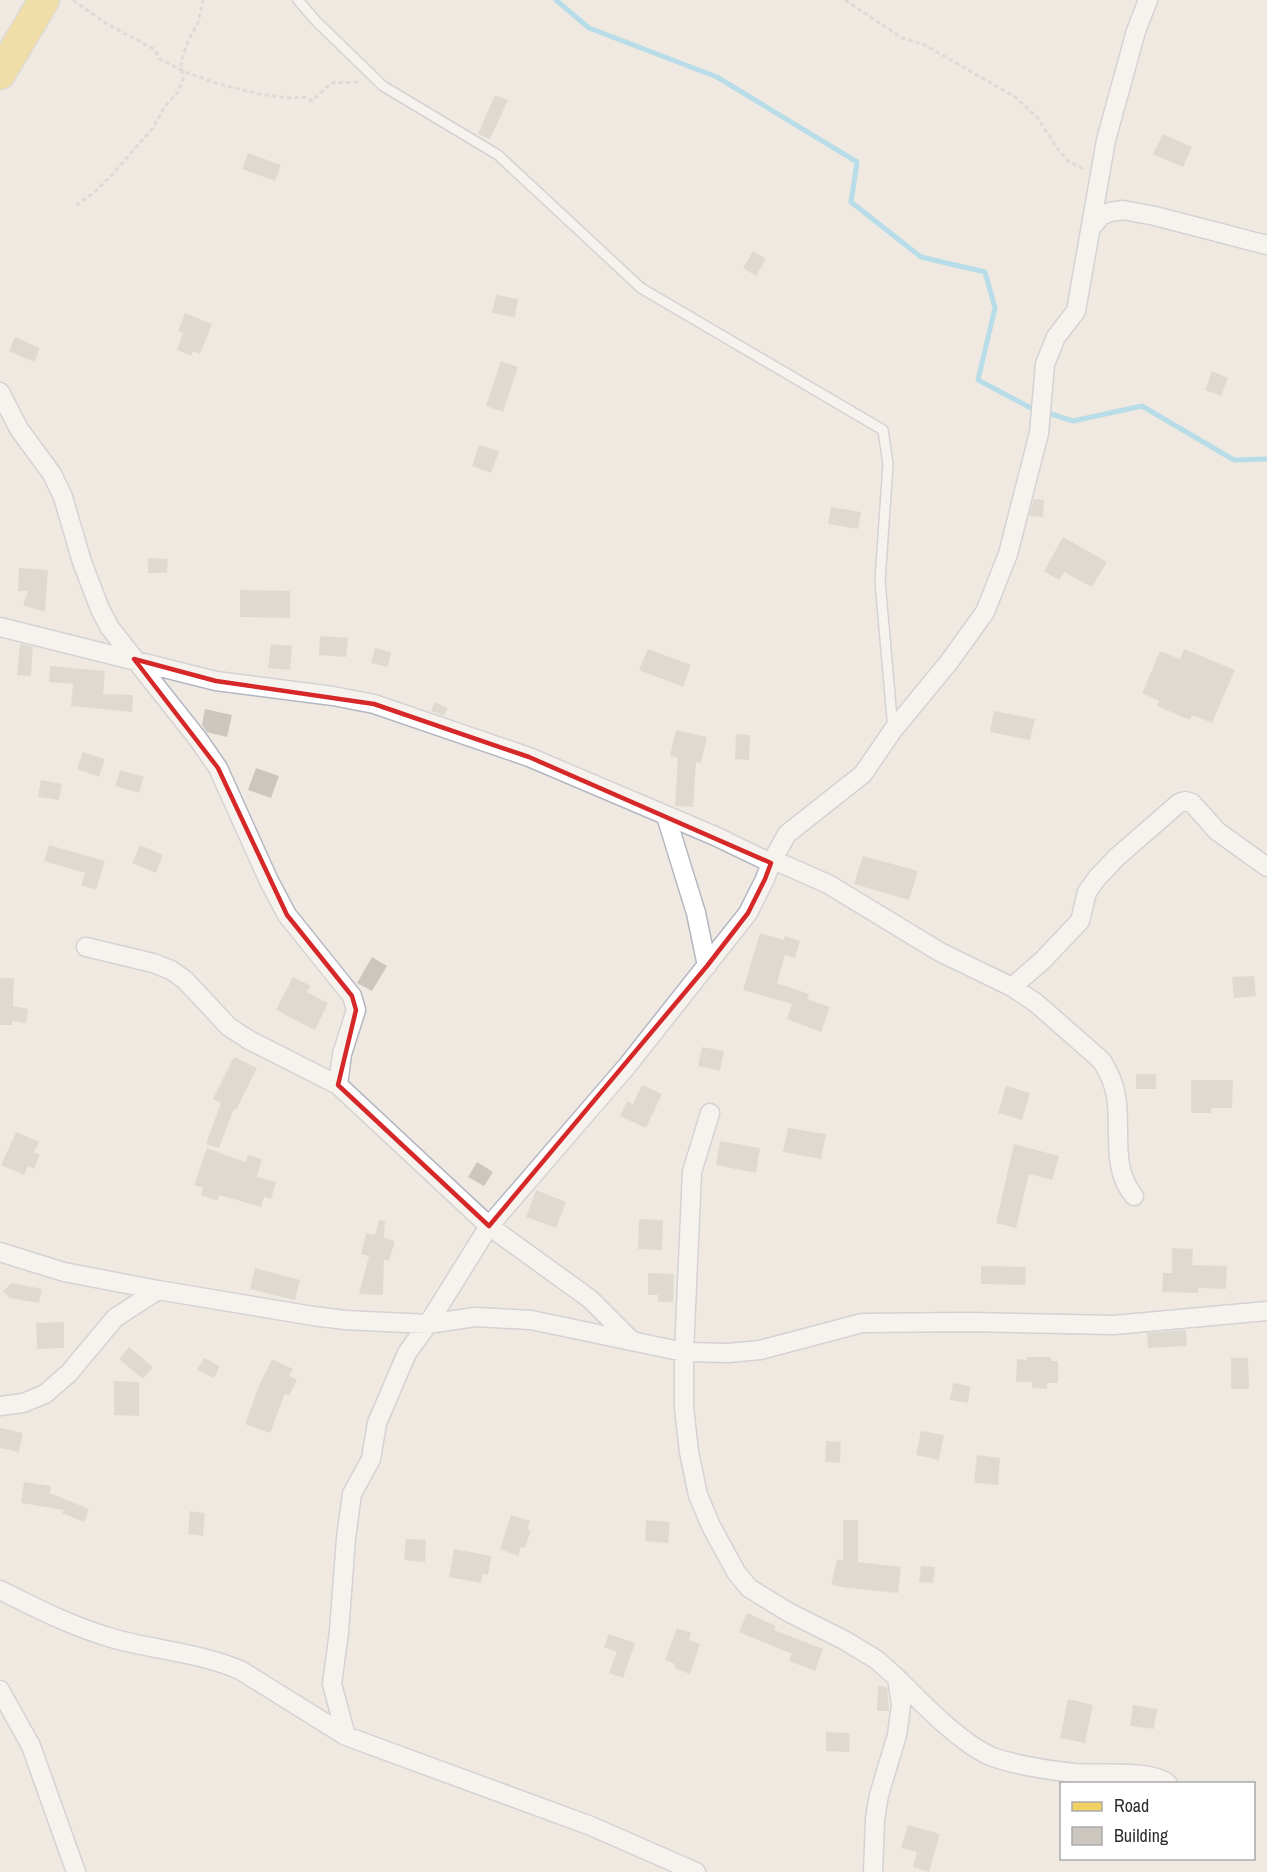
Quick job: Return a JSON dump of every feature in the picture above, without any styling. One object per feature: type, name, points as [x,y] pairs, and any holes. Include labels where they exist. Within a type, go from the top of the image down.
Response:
[{"type":"main road","points":[[0,74],[44,0]]},
{"type":"street","points":[[346,1736],[332,1684],[352,1494],[370,1459],[377,1423],[407,1353],[428,1324],[489,1226],[627,1066],[748,914],[787,834],[863,774],[893,730],[949,663],[985,612],[1008,554],[1040,429],[1045,364],[1056,337],[1076,311],[1107,140],[1136,31],[1148,0]]},
{"type":"street","points":[[1091,228],[1101,216],[1123,210],[1267,245]]},
{"type":"street","points":[[0,392],[19,429],[52,474],[63,497],[73,534],[100,609],[110,628],[219,768],[269,881],[287,915],[352,996],[356,1010],[342,1054],[338,1085]]},
{"type":"street","points":[[0,627],[216,681],[333,696],[374,704],[529,757],[715,836],[771,863],[778,862],[828,884],[940,952],[1012,987],[1035,1003],[1102,1061],[1116,1093],[1121,1173],[1134,1196]]},
{"type":"street","points":[[1012,987],[1042,962],[1080,921],[1088,892],[1097,878],[1117,857],[1179,803],[1185,801],[1192,803],[1217,831],[1267,867]]},
{"type":"street","points":[[666,816],[696,913],[707,966]]},
{"type":"street","points":[[86,946],[153,963],[171,970],[185,980],[229,1027],[249,1040],[338,1085],[489,1226],[590,1299],[632,1341]]},
{"type":"street","points":[[710,1113],[692,1172],[684,1352],[684,1407],[689,1452],[698,1495],[711,1526],[736,1572],[749,1588],[877,1660],[960,1736],[990,1756],[1014,1763],[1076,1773],[1146,1775],[1167,1782]]},
{"type":"street","points":[[0,1252],[64,1272],[313,1316],[428,1324],[475,1317],[531,1320],[684,1352],[728,1353],[760,1350],[862,1323],[968,1322],[1114,1325],[1267,1311]]},
{"type":"street","points":[[0,1406],[23,1403],[45,1394],[69,1372],[115,1318],[158,1290]]},
{"type":"street","points":[[0,1590],[67,1624],[115,1639],[212,1660],[240,1670],[346,1736],[591,1826],[696,1872]]},
{"type":"street","points":[[873,1872],[875,1819],[879,1795],[897,1735],[901,1706],[897,1678]]},
{"type":"street","points":[[0,1690],[31,1746],[76,1872]]},
{"type":"lane","points":[[297,0],[383,86],[498,155],[641,288],[883,430],[888,464],[880,581],[893,730]]},
{"type":"path","points":[[73,0],[107,24],[154,49],[160,59],[182,71],[219,84],[260,94],[289,98],[306,97],[312,101],[331,82],[364,82],[383,86]]},
{"type":"path","points":[[76,205],[108,179],[153,128],[165,106],[178,92],[183,80],[181,62],[188,41],[198,23],[203,0]]},
{"type":"path","points":[[845,0],[902,38],[925,45],[1015,97],[1037,117],[1069,162],[1099,177]]},
{"type":"highlighted area","points":[[134,659],[216,681],[374,704],[529,757],[771,863],[748,913],[707,966],[489,1226],[338,1085],[356,1010],[352,996],[287,915],[218,768]]},
{"type":"building","points":[[495,95],[508,100],[490,139],[478,134]]},
{"type":"building","points":[[1163,134],[1192,147],[1183,167],[1153,154]]},
{"type":"building","points":[[248,153],[281,165],[275,181],[242,169]]},
{"type":"building","points":[[753,251],[766,259],[756,276],[743,268]]},
{"type":"building","points":[[496,295],[518,299],[515,317],[492,313]]},
{"type":"building","points":[[185,313],[212,324],[200,354],[193,351],[191,356],[177,350],[183,333],[178,331]]},
{"type":"building","points":[[15,337],[40,348],[34,362],[9,351]]},
{"type":"building","points":[[501,361],[518,367],[503,412],[486,406]]},
{"type":"building","points":[[1212,371],[1228,378],[1221,396],[1205,390]]},
{"type":"building","points":[[479,445],[499,451],[491,473],[472,466]]},
{"type":"building","points":[[1034,499],[1044,500],[1043,517],[1029,516]]},
{"type":"building","points":[[831,507],[861,512],[858,529],[828,524]]},
{"type":"building","points":[[1063,537],[1107,562],[1092,587],[1064,572],[1059,580],[1044,571]]},
{"type":"building","points":[[148,558],[168,559],[167,573],[148,573]]},
{"type":"building","points":[[19,568],[48,570],[45,612],[23,605],[28,591],[18,591]]},
{"type":"building","points":[[240,590],[290,591],[290,618],[240,617]]},
{"type":"building","points":[[320,636],[348,638],[346,657],[319,655]]},
{"type":"building","points":[[20,644],[33,647],[31,676],[17,675]]},
{"type":"building","points":[[271,644],[292,646],[290,670],[268,668]]},
{"type":"building","points":[[375,648],[391,652],[388,667],[371,663]]},
{"type":"building","points":[[648,649],[691,665],[683,687],[639,670]]},
{"type":"building","points":[[1184,649],[1235,670],[1212,723],[1192,715],[1190,720],[1157,706],[1159,701],[1142,693],[1160,651],[1180,659]]},
{"type":"building","points":[[50,666],[105,671],[103,694],[133,695],[132,712],[71,706],[73,684],[49,682]]},
{"type":"building","points":[[435,702],[448,708],[444,716],[431,711]]},
{"type":"building","points":[[205,709],[232,715],[227,737],[207,732],[202,725]]},
{"type":"building","points":[[994,711],[1035,719],[1030,740],[990,732]]},
{"type":"building","points":[[676,730],[707,737],[701,763],[696,762],[693,807],[675,806],[678,758],[670,756]]},
{"type":"building","points":[[736,734],[750,735],[749,760],[735,759]]},
{"type":"building","points":[[83,752],[105,759],[99,777],[77,769]]},
{"type":"building","points":[[256,768],[279,776],[271,798],[248,790]]},
{"type":"building","points":[[120,770],[144,777],[139,793],[115,786]]},
{"type":"building","points":[[41,780],[62,784],[59,800],[38,797]]},
{"type":"building","points":[[49,845],[105,861],[96,890],[81,885],[85,873],[44,861]]},
{"type":"building","points":[[140,845],[163,855],[156,873],[132,863]]},
{"type":"building","points":[[863,856],[918,871],[909,900],[854,884]]},
{"type":"building","points":[[760,933],[784,940],[785,936],[800,941],[795,958],[785,955],[777,983],[809,994],[807,999],[830,1007],[821,1032],[787,1019],[792,1004],[743,990]]},
{"type":"building","points":[[372,957],[387,966],[372,991],[357,983]]},
{"type":"building","points":[[1254,976],[1256,996],[1234,998],[1232,977]]},
{"type":"building","points":[[293,977],[311,986],[307,992],[328,1003],[315,1030],[276,1010]]},
{"type":"building","points":[[0,978],[14,978],[13,1006],[28,1009],[26,1023],[12,1021],[12,1025],[0,1025]]},
{"type":"building","points":[[702,1047],[724,1051],[720,1071],[698,1066]]},
{"type":"building","points":[[234,1057],[257,1068],[236,1110],[234,1109],[219,1148],[206,1144],[221,1103],[213,1099]]},
{"type":"building","points":[[1136,1074],[1156,1074],[1156,1089],[1136,1089]]},
{"type":"building","points":[[1191,1080],[1233,1080],[1232,1108],[1211,1108],[1211,1113],[1191,1113]]},
{"type":"building","points":[[642,1085],[662,1094],[646,1128],[620,1116],[627,1101],[633,1104]]},
{"type":"building","points":[[1006,1086],[1030,1093],[1022,1120],[998,1113]]},
{"type":"building","points":[[788,1128],[826,1134],[821,1159],[783,1152]]},
{"type":"building","points":[[16,1132],[39,1142],[34,1152],[40,1155],[34,1169],[28,1166],[24,1175],[1,1165]]},
{"type":"building","points":[[720,1141],[760,1148],[756,1173],[716,1165]]},
{"type":"building","points":[[1014,1144],[1059,1156],[1052,1180],[1029,1174],[1016,1228],[996,1223]]},
{"type":"building","points":[[207,1148],[245,1162],[248,1155],[262,1159],[257,1177],[276,1182],[271,1199],[264,1197],[261,1207],[219,1195],[217,1201],[201,1195],[203,1188],[194,1185]]},
{"type":"building","points":[[477,1162],[493,1172],[484,1186],[468,1177]]},
{"type":"building","points":[[536,1190],[566,1202],[556,1228],[526,1217]]},
{"type":"building","points":[[639,1219],[663,1220],[662,1250],[638,1249]]},
{"type":"building","points":[[379,1220],[385,1221],[384,1238],[395,1241],[389,1261],[384,1260],[383,1295],[359,1294],[369,1256],[361,1254],[366,1233],[375,1235]]},
{"type":"building","points":[[1172,1248],[1193,1249],[1192,1265],[1227,1266],[1226,1289],[1198,1288],[1198,1293],[1162,1292],[1163,1273],[1172,1273]]},
{"type":"building","points":[[981,1266],[1026,1267],[1025,1285],[981,1284]]},
{"type":"building","points":[[255,1268],[300,1280],[295,1300],[250,1289]]},
{"type":"building","points":[[648,1273],[674,1274],[673,1302],[658,1302],[658,1295],[648,1295]]},
{"type":"building","points":[[12,1283],[42,1289],[39,1303],[10,1298],[3,1291]]},
{"type":"building","points":[[64,1322],[64,1348],[37,1349],[36,1323]]},
{"type":"building","points":[[1186,1330],[1187,1346],[1148,1348],[1147,1333]]},
{"type":"building","points":[[129,1347],[153,1367],[143,1379],[119,1359]]},
{"type":"building","points":[[1027,1357],[1051,1357],[1051,1361],[1058,1361],[1058,1383],[1047,1383],[1047,1389],[1032,1388],[1032,1382],[1016,1382],[1017,1359],[1027,1360]]},
{"type":"building","points":[[204,1358],[220,1366],[214,1378],[197,1370]]},
{"type":"building","points":[[1231,1358],[1248,1358],[1249,1389],[1231,1389]]},
{"type":"building","points":[[272,1359],[293,1369],[289,1376],[297,1380],[289,1396],[285,1394],[270,1433],[245,1424]]},
{"type":"building","points":[[114,1381],[139,1382],[139,1416],[114,1415]]},
{"type":"building","points":[[953,1383],[970,1386],[968,1403],[950,1400]]},
{"type":"building","points":[[0,1428],[23,1433],[19,1452],[0,1448]]},
{"type":"building","points":[[921,1431],[944,1435],[939,1460],[916,1455]]},
{"type":"building","points":[[826,1441],[841,1442],[840,1463],[825,1462]]},
{"type":"building","points":[[977,1455],[1000,1458],[998,1485],[974,1483]]},
{"type":"building","points":[[24,1482],[51,1486],[50,1493],[89,1509],[84,1522],[62,1513],[64,1510],[21,1503]]},
{"type":"building","points":[[190,1511],[205,1513],[203,1536],[188,1534]]},
{"type":"building","points":[[511,1515],[530,1521],[527,1530],[531,1530],[525,1548],[521,1547],[518,1556],[500,1549]]},
{"type":"building","points":[[646,1520],[670,1522],[668,1543],[645,1541]]},
{"type":"building","points":[[843,1520],[858,1520],[858,1562],[901,1567],[898,1593],[831,1585],[837,1559],[843,1561]]},
{"type":"building","points":[[406,1539],[426,1540],[425,1562],[404,1560]]},
{"type":"building","points":[[454,1549],[491,1556],[488,1575],[482,1574],[481,1583],[449,1577]]},
{"type":"building","points":[[921,1566],[935,1567],[933,1583],[919,1582]]},
{"type":"building","points":[[747,1613],[776,1626],[774,1630],[823,1649],[815,1671],[789,1661],[792,1654],[739,1632]]},
{"type":"building","points":[[677,1628],[691,1633],[689,1640],[700,1644],[690,1674],[674,1668],[675,1664],[665,1660]]},
{"type":"building","points":[[609,1634],[635,1643],[623,1678],[609,1673],[617,1652],[604,1647]]},
{"type":"building","points":[[878,1686],[887,1687],[889,1711],[877,1711]]},
{"type":"building","points":[[1068,1699],[1093,1705],[1085,1743],[1060,1738]]},
{"type":"building","points":[[1133,1705],[1157,1709],[1154,1729],[1130,1726]]},
{"type":"building","points":[[826,1732],[850,1733],[849,1752],[826,1751]]},
{"type":"building","points":[[908,1825],[940,1834],[929,1872],[913,1867],[917,1852],[901,1848]]},
{"type":"waterway","points":[[556,0],[589,28],[717,77],[857,162],[851,202],[921,257],[985,272],[995,308],[978,380],[1029,407],[1073,421],[1142,406],[1234,460],[1267,459]]}]
